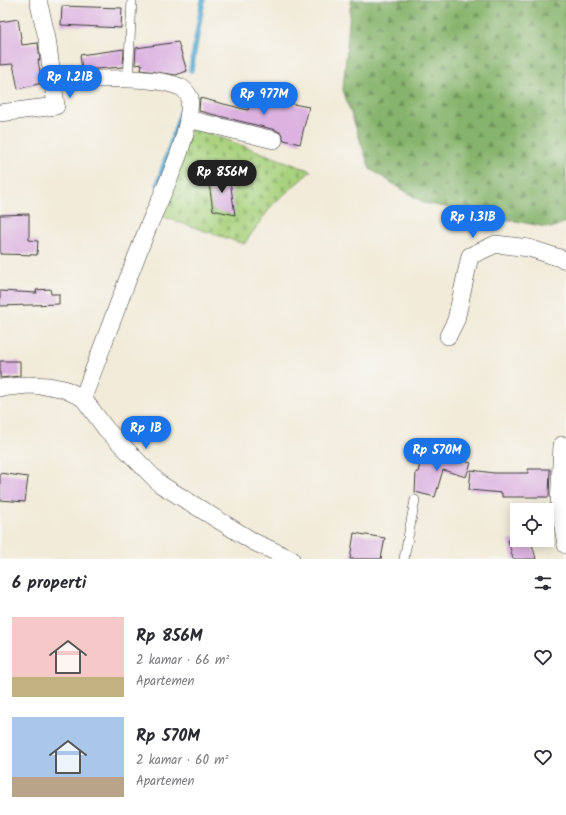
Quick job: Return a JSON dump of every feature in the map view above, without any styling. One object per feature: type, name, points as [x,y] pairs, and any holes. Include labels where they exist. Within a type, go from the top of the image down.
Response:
[{"type":"street","points":[[0,113],[54,107],[56,100],[47,38],[38,0]]},
{"type":"street","points":[[53,82],[128,80],[160,81],[181,87],[190,98],[188,118],[171,175],[149,224],[83,398]]},
{"type":"street","points":[[188,118],[274,140]]},
{"type":"street","points":[[448,336],[456,320],[470,256],[496,244],[529,248],[566,260]]},
{"type":"street","points":[[0,388],[28,385],[49,386],[64,389],[83,398],[106,429],[160,484],[254,542],[291,559]]},
{"type":"street","points":[[562,445],[559,504],[566,545]]},
{"type":"lane","points":[[128,80],[132,0]]},
{"type":"lane","points":[[404,559],[414,500]]},
{"type":"green space","points":[[351,0],[566,0],[566,222],[551,228],[424,203],[370,169],[343,90]]},
{"type":"green space","points":[[192,127],[311,171],[273,204],[244,244],[161,216]]},
{"type":"building","points":[[62,6],[122,8],[121,28],[61,25]]},
{"type":"building","points":[[18,19],[22,45],[38,43],[40,60],[38,60],[42,83],[18,89],[13,64],[0,65],[0,22]]},
{"type":"building","points":[[178,42],[187,71],[176,75],[141,70],[142,64],[135,65],[136,48]]},
{"type":"building","points":[[124,49],[123,67],[82,70],[80,55]]},
{"type":"building","points":[[251,96],[309,107],[300,144],[284,140],[281,133],[276,130],[199,111],[200,98],[248,110]]},
{"type":"building","points":[[229,174],[235,215],[213,210],[208,177]]},
{"type":"building","points":[[29,214],[29,240],[38,241],[37,255],[0,254],[0,215]]},
{"type":"building","points":[[50,289],[51,294],[59,294],[59,304],[0,306],[0,291],[37,293],[36,290]]},
{"type":"building","points":[[0,361],[20,361],[20,376],[0,378]]},
{"type":"building","points":[[423,450],[471,463],[466,477],[443,470],[435,497],[415,492],[416,472],[418,472]]},
{"type":"building","points":[[528,469],[550,469],[549,497],[502,497],[502,493],[469,490],[471,470],[494,473],[528,473]]},
{"type":"building","points":[[0,473],[28,477],[25,502],[0,500]]},
{"type":"building","points":[[354,533],[385,538],[381,559],[350,559]]},
{"type":"building","points":[[508,540],[510,540],[510,547],[533,547],[536,559],[513,559]]},
{"type":"waterway","points":[[191,70],[203,0]]},
{"type":"waterway","points":[[158,184],[181,112]]}]
